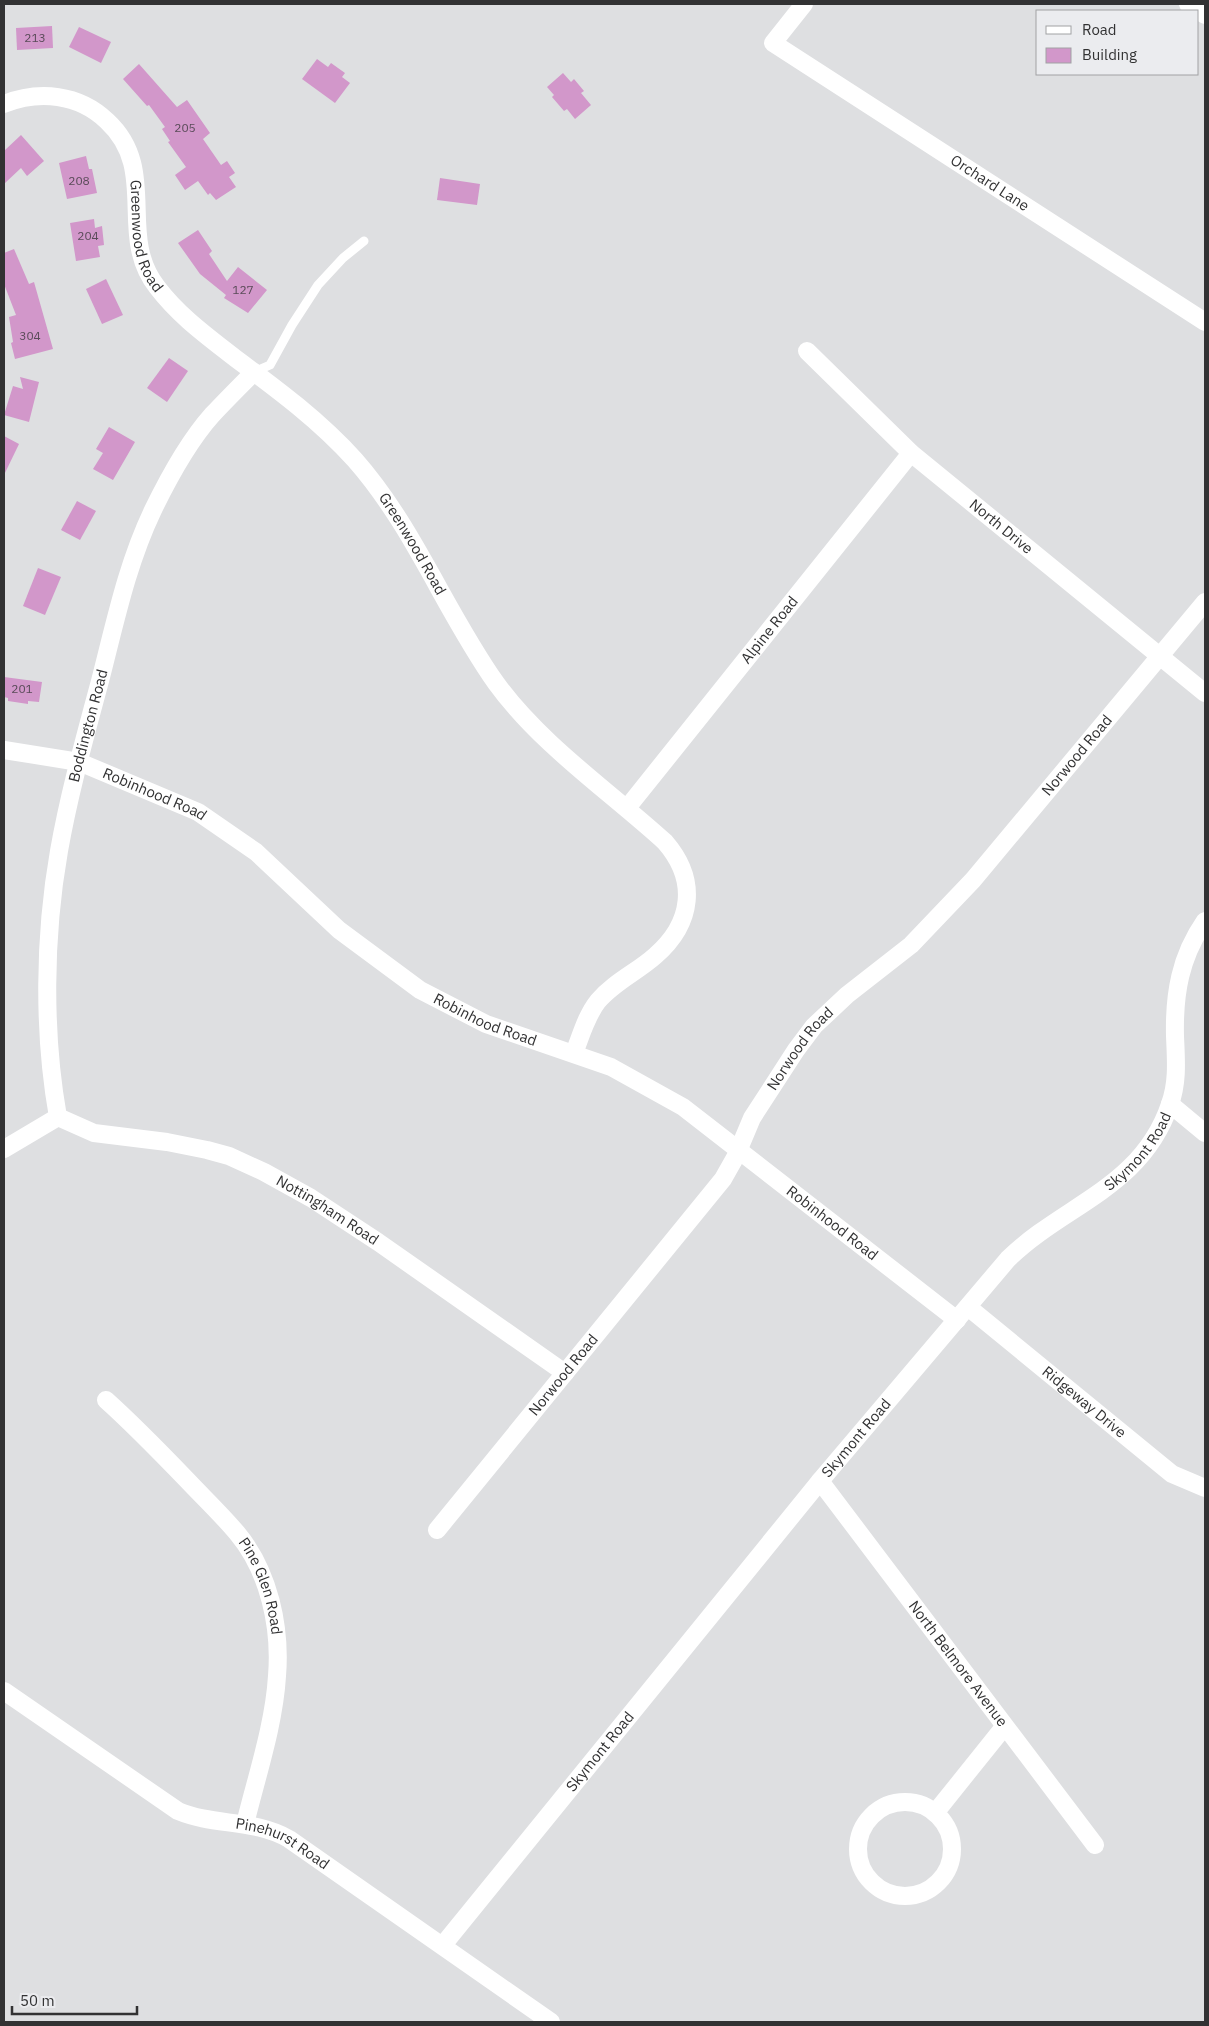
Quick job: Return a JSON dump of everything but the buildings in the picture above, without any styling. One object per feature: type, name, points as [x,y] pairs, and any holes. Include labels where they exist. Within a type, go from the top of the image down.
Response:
[{"type":"street","name":"Orchard Lane","points":[[804,4],[773,43],[1205,322]]},
{"type":"street","name":"Greenwood Road","points":[[4,104],[35,96],[63,97],[91,109],[112,126],[125,144],[133,164],[137,185],[136,228],[139,246],[153,283],[197,329],[306,412],[342,446],[366,473],[399,517],[474,648],[507,697],[536,730],[665,842],[678,858],[687,884],[686,908],[680,927],[667,945],[597,1002],[589,1014],[574,1054]]},
{"type":"street","name":"North Drive","points":[[808,351],[911,453],[1205,693]]},
{"type":"street","name":"Boddington Road","points":[[58,1117],[50,1058],[49,936],[59,851],[78,762],[126,579],[143,532],[166,486],[192,443],[211,416],[254,372]]},
{"type":"street","name":"Alpine Road","points":[[627,808],[911,453]]},
{"type":"street","name":"Norwood Road","points":[[437,1530],[723,1179],[739,1150],[752,1118],[814,1026],[847,995],[911,945],[973,880],[1161,658],[1205,602]]},
{"type":"street","name":"Robinhood Road","points":[[4,750],[78,762],[183,804],[221,826],[276,869],[352,941],[427,995],[486,1024],[611,1067],[660,1092],[698,1117],[956,1320]]},
{"type":"street","name":"Skymont Road","points":[[443,1945],[820,1481],[1020,1246],[1100,1194],[1127,1171],[1149,1144],[1170,1104],[1176,1073],[1176,987],[1187,953],[1205,921]]},
{"type":"street","points":[[1170,1104],[1205,1133]]},
{"type":"street","points":[[4,1149],[58,1117]]},
{"type":"street","name":"Nottingham Road","points":[[58,1117],[94,1133],[167,1142],[207,1150],[229,1156],[264,1172],[311,1198],[378,1242],[565,1373]]},
{"type":"street","name":"Ridgeway Drive","points":[[968,1307],[1172,1474],[1205,1488]]},
{"type":"street","name":"Pine Glen Road","points":[[106,1400],[138,1429],[238,1534],[250,1554],[267,1592],[278,1635],[277,1677],[273,1711],[245,1824]]},
{"type":"street","name":"North Belmore Avenue","points":[[820,1481],[1095,1845]]},
{"type":"street","name":"Pinehurst Road","points":[[4,1691],[172,1807],[207,1820],[245,1824],[267,1829],[289,1838],[551,2022]]},
{"type":"street","points":[[935,1813],[1004,1727]]},
{"type":"street","points":[[902,1803],[916,1804],[935,1813],[947,1828],[952,1847],[949,1866],[942,1878],[927,1890],[909,1896],[889,1893],[878,1887],[864,1872],[859,1851],[863,1830],[870,1818],[888,1806],[902,1803]]},
{"type":"lane","points":[[254,372],[270,365],[292,325],[318,286],[343,258],[364,241]]}]
